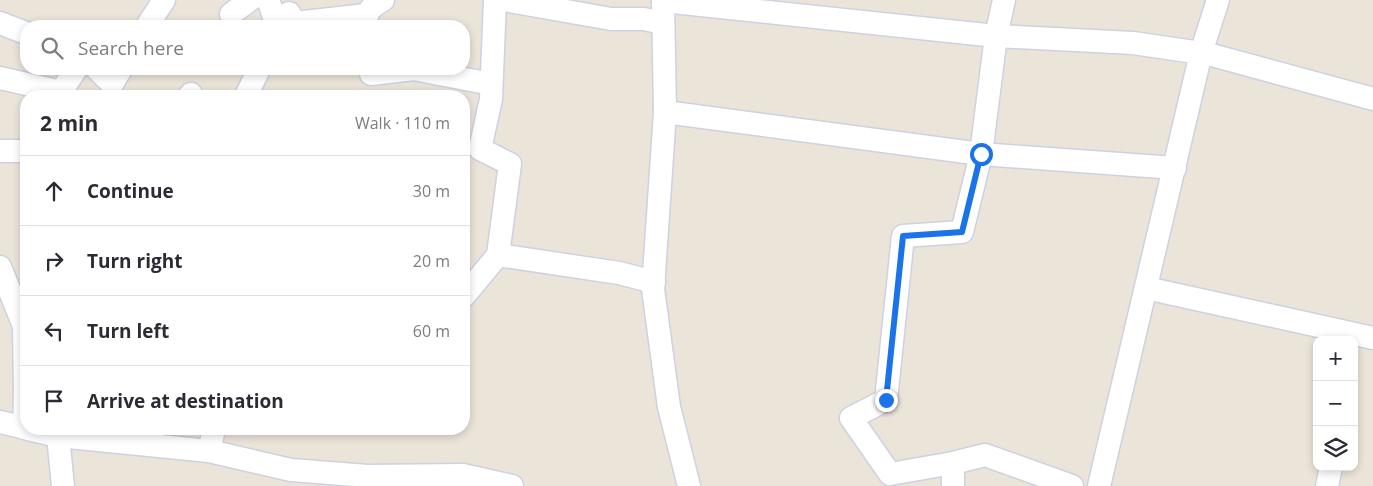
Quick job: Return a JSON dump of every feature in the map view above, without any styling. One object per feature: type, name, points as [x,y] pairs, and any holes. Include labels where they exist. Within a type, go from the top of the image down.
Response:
[{"type":"street","points":[[152,20],[164,0]]},
{"type":"street","points":[[231,14],[250,0]]},
{"type":"street","points":[[267,0],[275,20],[288,13],[292,20]]},
{"type":"street","points":[[366,20],[372,6],[382,0]]},
{"type":"street","points":[[470,289],[498,255],[510,164],[480,149],[492,99],[494,0]]},
{"type":"street","points":[[504,0],[610,19],[644,19],[663,8],[996,36],[1133,43],[1201,53],[1373,99]]},
{"type":"street","points":[[1004,0],[996,36],[981,154],[962,232],[903,236],[886,400],[851,418],[890,474],[953,463],[985,455],[1072,486]]},
{"type":"street","points":[[1099,486],[1201,53],[1218,0]]},
{"type":"street","points":[[663,8],[665,112],[654,301],[669,407],[689,486]]},
{"type":"street","points":[[0,23],[20,31]]},
{"type":"street","points":[[63,90],[72,75]]},
{"type":"street","points":[[103,75],[112,84],[117,75]]},
{"type":"street","points":[[249,90],[256,75]]},
{"type":"street","points":[[445,75],[492,84]]},
{"type":"street","points":[[0,78],[46,90]]},
{"type":"street","points":[[665,112],[981,154],[1174,168]]},
{"type":"street","points":[[0,151],[20,151]]},
{"type":"street","points":[[498,255],[619,273],[654,282]]},
{"type":"street","points":[[0,267],[20,314]]},
{"type":"street","points":[[1146,288],[1373,338]]},
{"type":"street","points":[[0,422],[20,427]]},
{"type":"street","points":[[54,435],[209,451],[292,478],[368,476],[466,480],[512,486]]},
{"type":"street","points":[[209,451],[213,435]]},
{"type":"street","points":[[58,436],[63,486]]},
{"type":"street","points":[[953,463],[953,486]]},
{"type":"street","points":[[1327,486],[1330,471]]},
{"type":"route","points":[[886,400],[903,236],[962,232],[981,154]]}]
